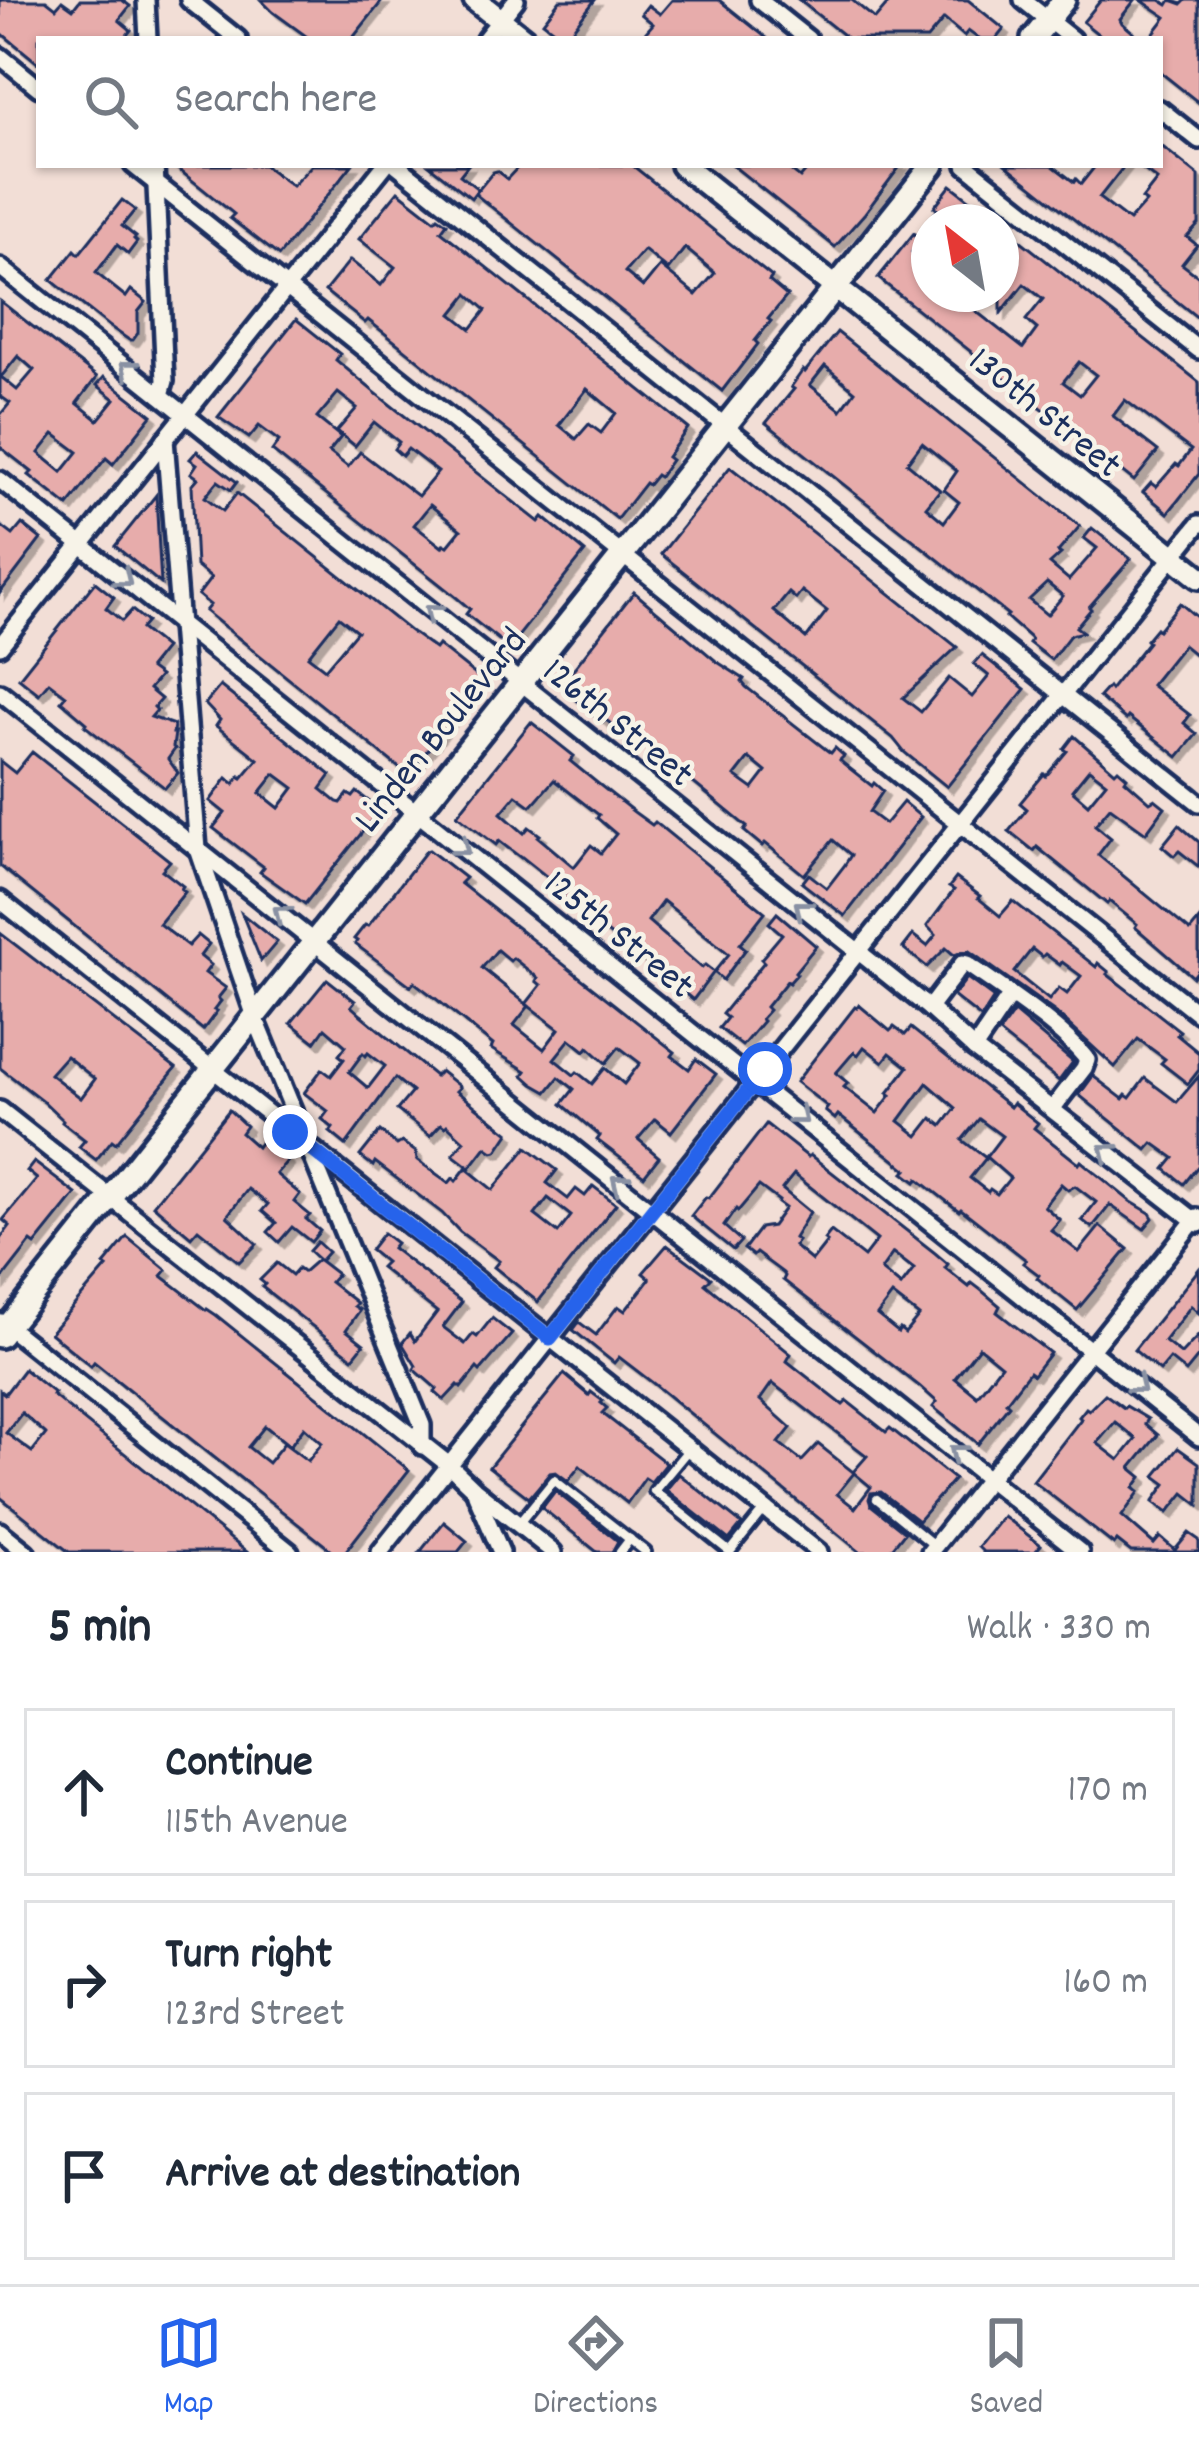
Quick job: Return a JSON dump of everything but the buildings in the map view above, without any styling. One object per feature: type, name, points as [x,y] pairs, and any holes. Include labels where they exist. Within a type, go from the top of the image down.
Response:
[{"type":"main road","points":[[475,0],[520,36]]},
{"type":"main road","points":[[1035,36],[1064,0]]},
{"type":"main road","name":"130th Street","points":[[686,168],[1199,577]]},
{"type":"main road","name":"Linden Boulevard","points":[[2,1328],[931,168]]},
{"type":"street","points":[[146,0],[148,36]]},
{"type":"street","points":[[189,0],[234,36]]},
{"type":"street","points":[[487,36],[516,0]]},
{"type":"street","points":[[759,0],[804,36]]},
{"type":"street","points":[[1023,0],[1068,36]]},
{"type":"street","points":[[0,56],[36,86]]},
{"type":"street","points":[[1163,111],[1199,140]]},
{"type":"street","points":[[0,646],[383,168]]},
{"type":"street","points":[[402,168],[1199,803]]},
{"type":"street","points":[[970,168],[1199,350]]},
{"type":"street","points":[[155,173],[287,287],[1199,1014]]},
{"type":"street","points":[[155,173],[165,382],[161,394]]},
{"type":"street","name":"126th Street","points":[[0,267],[974,1049],[1198,1220]]},
{"type":"street","points":[[165,439],[198,849],[254,1017],[422,1425],[422,1446]]},
{"type":"street","name":"125th Street","points":[[0,480],[1199,1437]]},
{"type":"street","points":[[380,1552],[1199,524]]},
{"type":"street","points":[[0,692],[1080,1552]]},
{"type":"street","points":[[0,900],[818,1552]]},
{"type":"street","points":[[928,1009],[963,964],[968,964],[1079,1050],[1087,1060],[1053,1108]]},
{"type":"street","points":[[974,1049],[1010,996]]},
{"type":"street","points":[[0,1110],[554,1552]]},
{"type":"street","points":[[932,1549],[1198,1220]]},
{"type":"street","points":[[2,1328],[290,1552]]},
{"type":"street","points":[[474,1489],[502,1552]]},
{"type":"street","points":[[0,1531],[26,1552]]},
{"type":"lane","points":[[689,1449],[654,1491],[730,1552],[765,1509]]},
{"type":"lane","points":[[518,1524],[554,1480],[646,1552]]},
{"type":"lane","points":[[877,1499],[932,1549]]},
{"type":"lane","points":[[620,1552],[630,1539]]},
{"type":"route","points":[[290,1132],[550,1338],[765,1069]]}]
